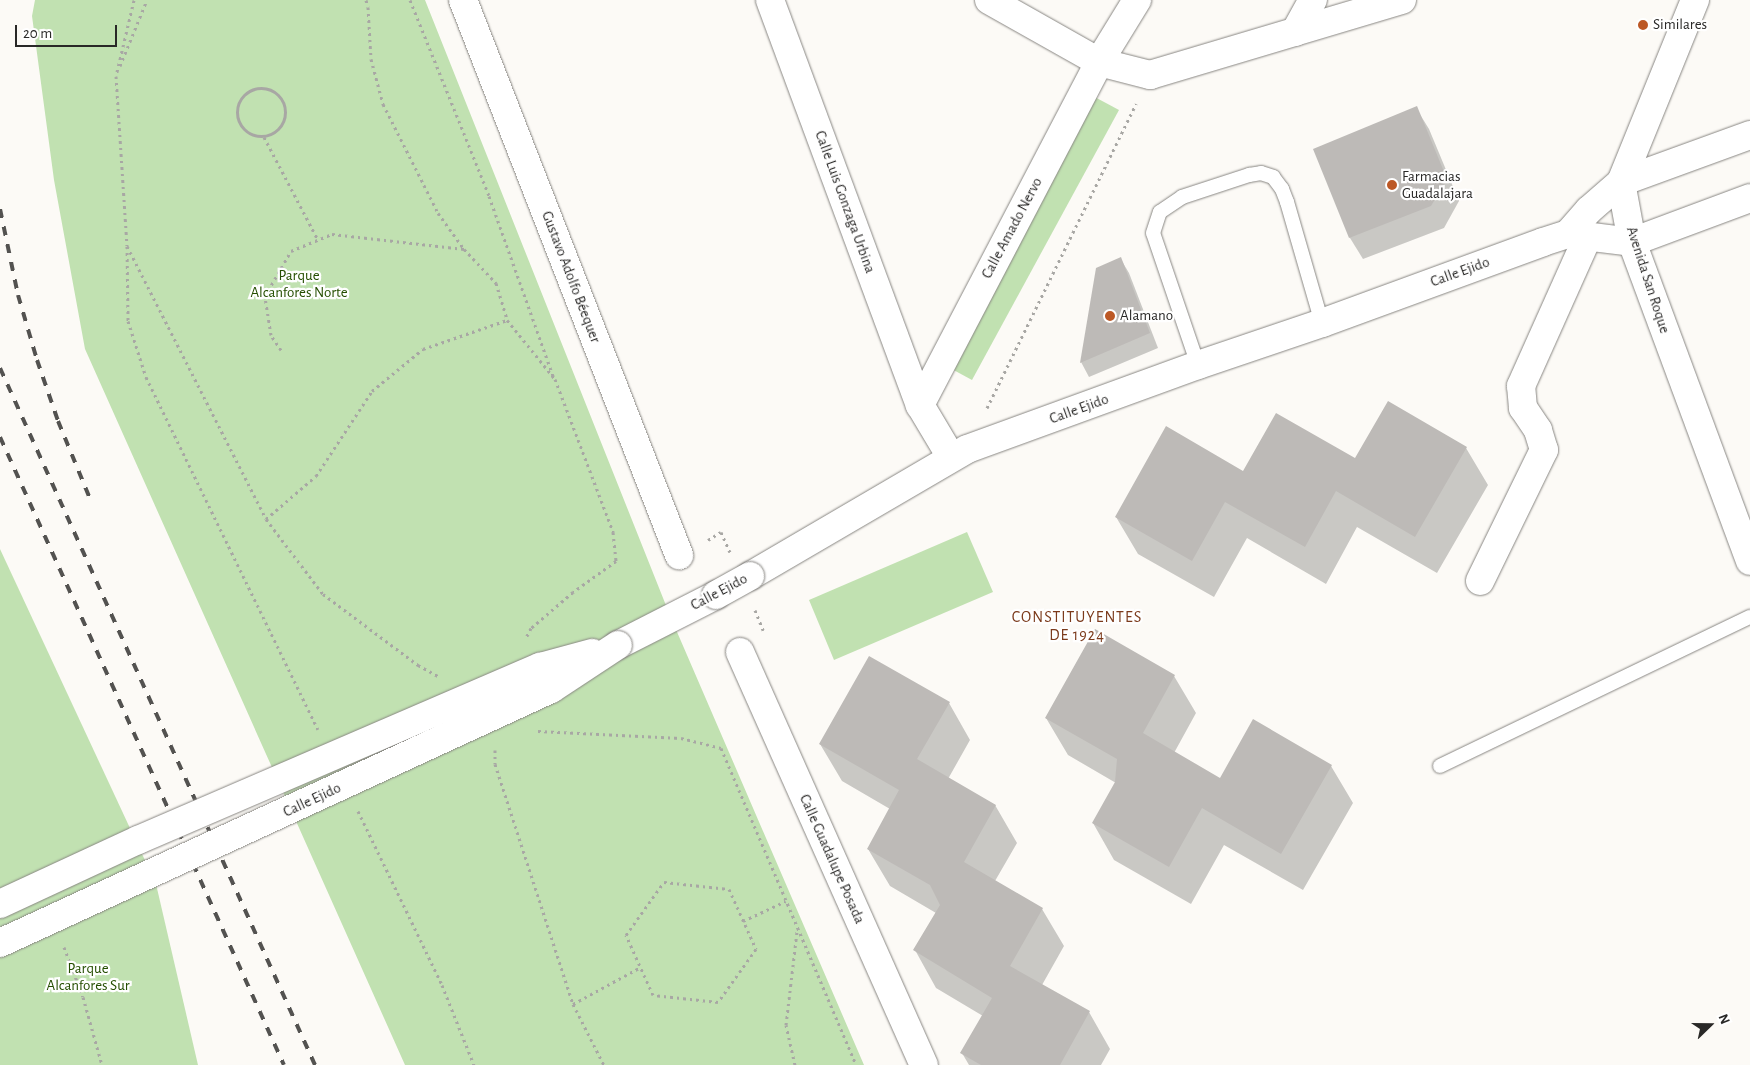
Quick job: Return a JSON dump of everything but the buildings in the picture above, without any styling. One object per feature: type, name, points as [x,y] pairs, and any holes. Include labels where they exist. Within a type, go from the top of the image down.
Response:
[{"type":"street","name":"Gustavo Adolfo Béequer","points":[[463,0],[679,555]]},
{"type":"street","name":"Calle Luis Gonzaga Urbina","points":[[770,0],[920,405]]},
{"type":"street","points":[[989,0],[1099,62],[1150,75],[1402,0]]},
{"type":"street","name":"Calle Amado Nervo","points":[[920,405],[1099,62],[1137,0]]},
{"type":"street","points":[[1295,32],[1313,0]]},
{"type":"street","points":[[1621,182],[1695,0]]},
{"type":"street","name":"Calle Ejido","points":[[1578,235],[1589,210],[1621,182],[1750,135]]},
{"type":"street","name":"Avenida San Roque","points":[[1621,182],[1632,242],[1750,561]]},
{"type":"street","name":"Calle Ejido","points":[[0,943],[551,690],[618,646],[750,576],[959,453],[1198,365],[1578,235],[1632,242],[1750,198]]},
{"type":"street","points":[[1480,581],[1544,450],[1538,430],[1523,408],[1521,386],[1578,235]]},
{"type":"street","points":[[920,405],[959,453]]},
{"type":"street","name":"Calle Ejido","points":[[0,904],[138,840],[540,667],[618,646]]},
{"type":"street","name":"Calle Guadalupe Posada","points":[[740,652],[924,1065]]},
{"type":"lane","points":[[1198,365],[1153,233],[1160,212],[1182,198],[1199,192],[1250,175],[1261,173],[1272,177],[1282,189],[1287,202],[1322,323]]},
{"type":"lane","points":[[1440,766],[1750,617]]},
{"type":"path","points":[[134,0],[116,76],[127,246],[128,321],[146,377],[320,734]]},
{"type":"path","points":[[116,76],[147,0]]},
{"type":"path","points":[[366,0],[371,59],[383,104],[438,213],[464,249],[496,283],[507,320],[554,379]]},
{"type":"path","points":[[410,0],[489,196],[554,379],[613,532],[616,561],[573,592],[531,628],[523,645]]},
{"type":"path","points":[[959,453],[1150,75]]},
{"type":"path","points":[[260,88],[269,89],[276,93],[282,100],[285,108],[285,118],[281,127],[273,134],[264,137],[254,136],[245,131],[239,123],[236,113],[238,103],[244,94],[260,88]]},
{"type":"path","points":[[264,137],[318,240]]},
{"type":"path","points":[[281,350],[271,335],[265,296],[291,251],[332,234],[464,249]]},
{"type":"path","points":[[266,519],[316,476],[372,391],[423,349],[507,320]]},
{"type":"path","points":[[495,744],[494,764],[573,1004],[604,1065]]},
{"type":"path","points":[[355,806],[442,985],[474,1065]]},
{"type":"path","points":[[664,882],[729,889],[756,949],[718,1002],[653,995],[641,967],[626,936],[664,882]]},
{"type":"path","points":[[743,921],[786,901]]},
{"type":"path","points":[[795,1065],[786,1025],[798,930]]},
{"type":"path","points":[[60,942],[66,949],[102,1065]]},
{"type":"path","points":[[573,1004],[641,967]]},
{"type":"green space","name":"Parque Alcanfores Norte","points":[[35,0],[425,0],[671,618],[864,1065],[405,1065],[85,349],[54,180],[32,16]]},
{"type":"green space","points":[[1091,95],[1119,110],[972,380],[948,367]]},
{"type":"green space","points":[[967,532],[993,592],[834,660],[809,600]]},
{"type":"green space","name":"Parque Alcanfores Sur","points":[[0,549],[156,884],[198,1065],[0,1065]]},
{"type":"railway","points":[[0,209],[18,295],[37,360],[58,421],[91,501]]},
{"type":"railway","points":[[0,368],[315,1065]]},
{"type":"railway","points":[[0,437],[284,1065]]},
{"type":"place","name":"Similares","points":[[1643,25]]},
{"type":"place","name":"Farmacias Guadalajara","points":[[1392,185]]},
{"type":"place","name":"Alamano","points":[[1110,316]]},
{"type":"district","name":"CONSTITUYENTES DE 1924","points":[[1077,626]]}]
